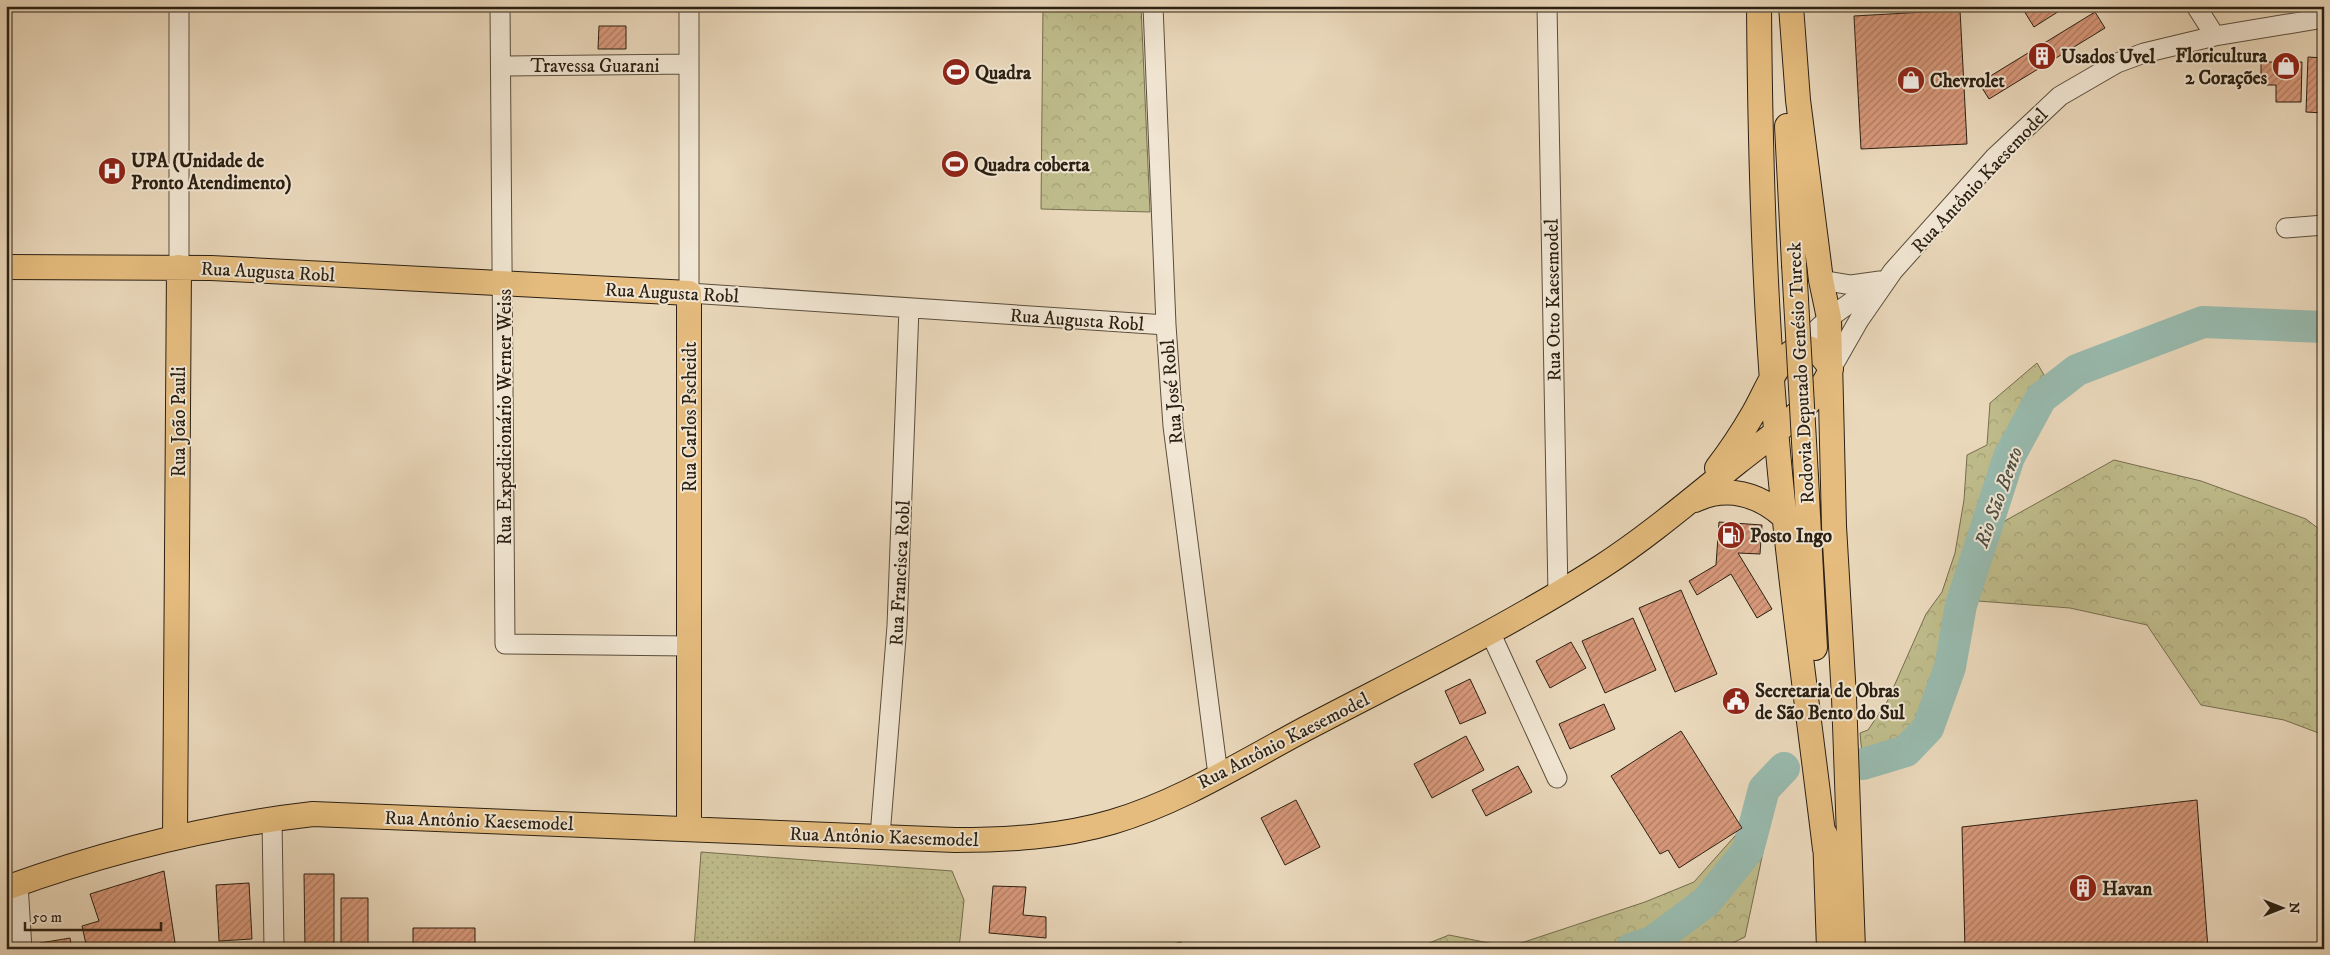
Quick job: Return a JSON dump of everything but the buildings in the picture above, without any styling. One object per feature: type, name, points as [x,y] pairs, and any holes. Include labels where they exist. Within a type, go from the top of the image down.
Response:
[{"type":"main road","points":[[1759,6],[1760,95],[1772,380],[1776,432],[1784,517],[1825,849]]},
{"type":"main road","name":"Rodovia Deputado Genésio Tureck","points":[[1781,6],[1825,849],[1828,949]]},
{"type":"main road","points":[[1791,6],[1798,100],[1821,280],[1829,318],[1833,506],[1844,697],[1853,949]]},
{"type":"main road","name":"Rua Augusta Robl","points":[[6,267],[179,268],[689,293]]},
{"type":"main road","name":"Rua João Pauli","points":[[175,837],[179,268]]},
{"type":"main road","name":"Rua Carlos Pscheidt","points":[[689,293],[689,829]]},
{"type":"main road","name":"Rua Antônio Kaesemodel","points":[[1687,504],[1734,445],[1772,380],[1780,362],[1796,349]]},
{"type":"main road","points":[[1796,349],[1807,349],[1817,352],[1831,369]]},
{"type":"main road","name":"Rua Antônio Kaesemodel","points":[[12,886],[100,856],[175,837],[272,819],[312,814],[995,840],[1034,837],[1111,822],[1154,807],[1490,632],[1558,594],[1626,550],[1687,504],[1776,432],[1819,391],[1831,369]]},
{"type":"main road","points":[[1772,380],[1778,393],[1788,403],[1801,408]]},
{"type":"main road","points":[[1687,504],[1703,496],[1720,493],[1738,493],[1763,501],[1784,517]]},
{"type":"street","name":"Rua João Pauli","points":[[179,6],[179,268]]},
{"type":"street","name":"Rua Expedicionário Werner Weiss","points":[[500,6],[505,644],[688,646]]},
{"type":"street","name":"Rua Carlos Pscheidt","points":[[689,293],[690,6]]},
{"type":"street","name":"Rua José Robl","points":[[1153,6],[1166,325],[1173,426],[1218,774]]},
{"type":"street","name":"Rua Otto Kaesemodel","points":[[1547,6],[1558,594]]},
{"type":"street","points":[[2196,6],[2215,36]]},
{"type":"street","name":"Rua Antônio Kaesemodel","points":[[1831,369],[1887,276],[2000,153],[2060,96],[2117,63],[2144,53],[2215,36],[2324,18]]},
{"type":"street","name":"Travessa Guarani","points":[[501,66],[690,64]]},
{"type":"street","points":[[2286,228],[2324,225]]},
{"type":"street","points":[[1821,280],[1851,285],[1887,276]]},
{"type":"street","name":"Rua Antônio Kaesemodel","points":[[1796,349],[1829,318],[1887,276]]},
{"type":"street","name":"Rua Augusta Robl","points":[[689,293],[1166,325]]},
{"type":"street","name":"Rua Francisca Robl","points":[[880,836],[898,599],[909,308]]},
{"type":"street","points":[[1490,632],[1557,778]]},
{"type":"street","points":[[272,819],[274,949]]},
{"type":"street","points":[[12,886],[22,949]]},
{"type":"green space","points":[[1043,6],[1141,6],[1150,212],[1041,209]]},
{"type":"green space","points":[[2221,6],[2256,6],[2257,11]]},
{"type":"green space","points":[[2037,363],[2047,380],[2041,398],[2009,457],[1923,721],[1900,744],[1862,754],[1860,733],[1868,730],[1887,702],[1926,614],[1942,592],[1955,553],[1964,500],[1967,455],[1987,445],[1990,403]]},
{"type":"green space","points":[[2114,460],[2201,481],[2306,519],[2324,533],[2324,735],[2284,720],[2201,705],[2147,625],[2070,608],[1978,601],[1994,527]]},
{"type":"green space","points":[[1784,753],[1745,937],[1720,949],[1414,949],[1449,935],[1509,947],[1645,902],[1694,882],[1742,828],[1749,793]]},
{"type":"green space","points":[[701,852],[952,871],[964,900],[959,949],[694,949]]},
{"type":"waterway","name":"Rio São Bento","points":[[1863,764],[1906,751],[1928,728],[1950,667],[1961,605],[2009,457],[2041,398],[2077,370],[2203,322],[2324,327]]},
{"type":"waterway","name":"Rio São Bento","points":[[1631,949],[1652,942],[1706,902],[1748,850],[1764,789],[1784,768]]},
{"type":"place","name":"Usados Uvel","points":[[2042,56]]},
{"type":"place","name":"Floricultura 2 Corações","points":[[2286,66]]},
{"type":"place","name":"Quadra","points":[[956,72]]},
{"type":"place","name":"Chevrolet","points":[[1911,80]]},
{"type":"place","name":"Quadra coberta","points":[[955,164]]},
{"type":"place","name":"UPA (Unidade de Pronto Atendimento)","points":[[112,171]]},
{"type":"place","name":"Posto Ingo","points":[[1731,535]]},
{"type":"place","name":"Secretaria de Obras de São Bento do Sul","points":[[1736,701]]},
{"type":"place","name":"Havan","points":[[2083,888]]}]
